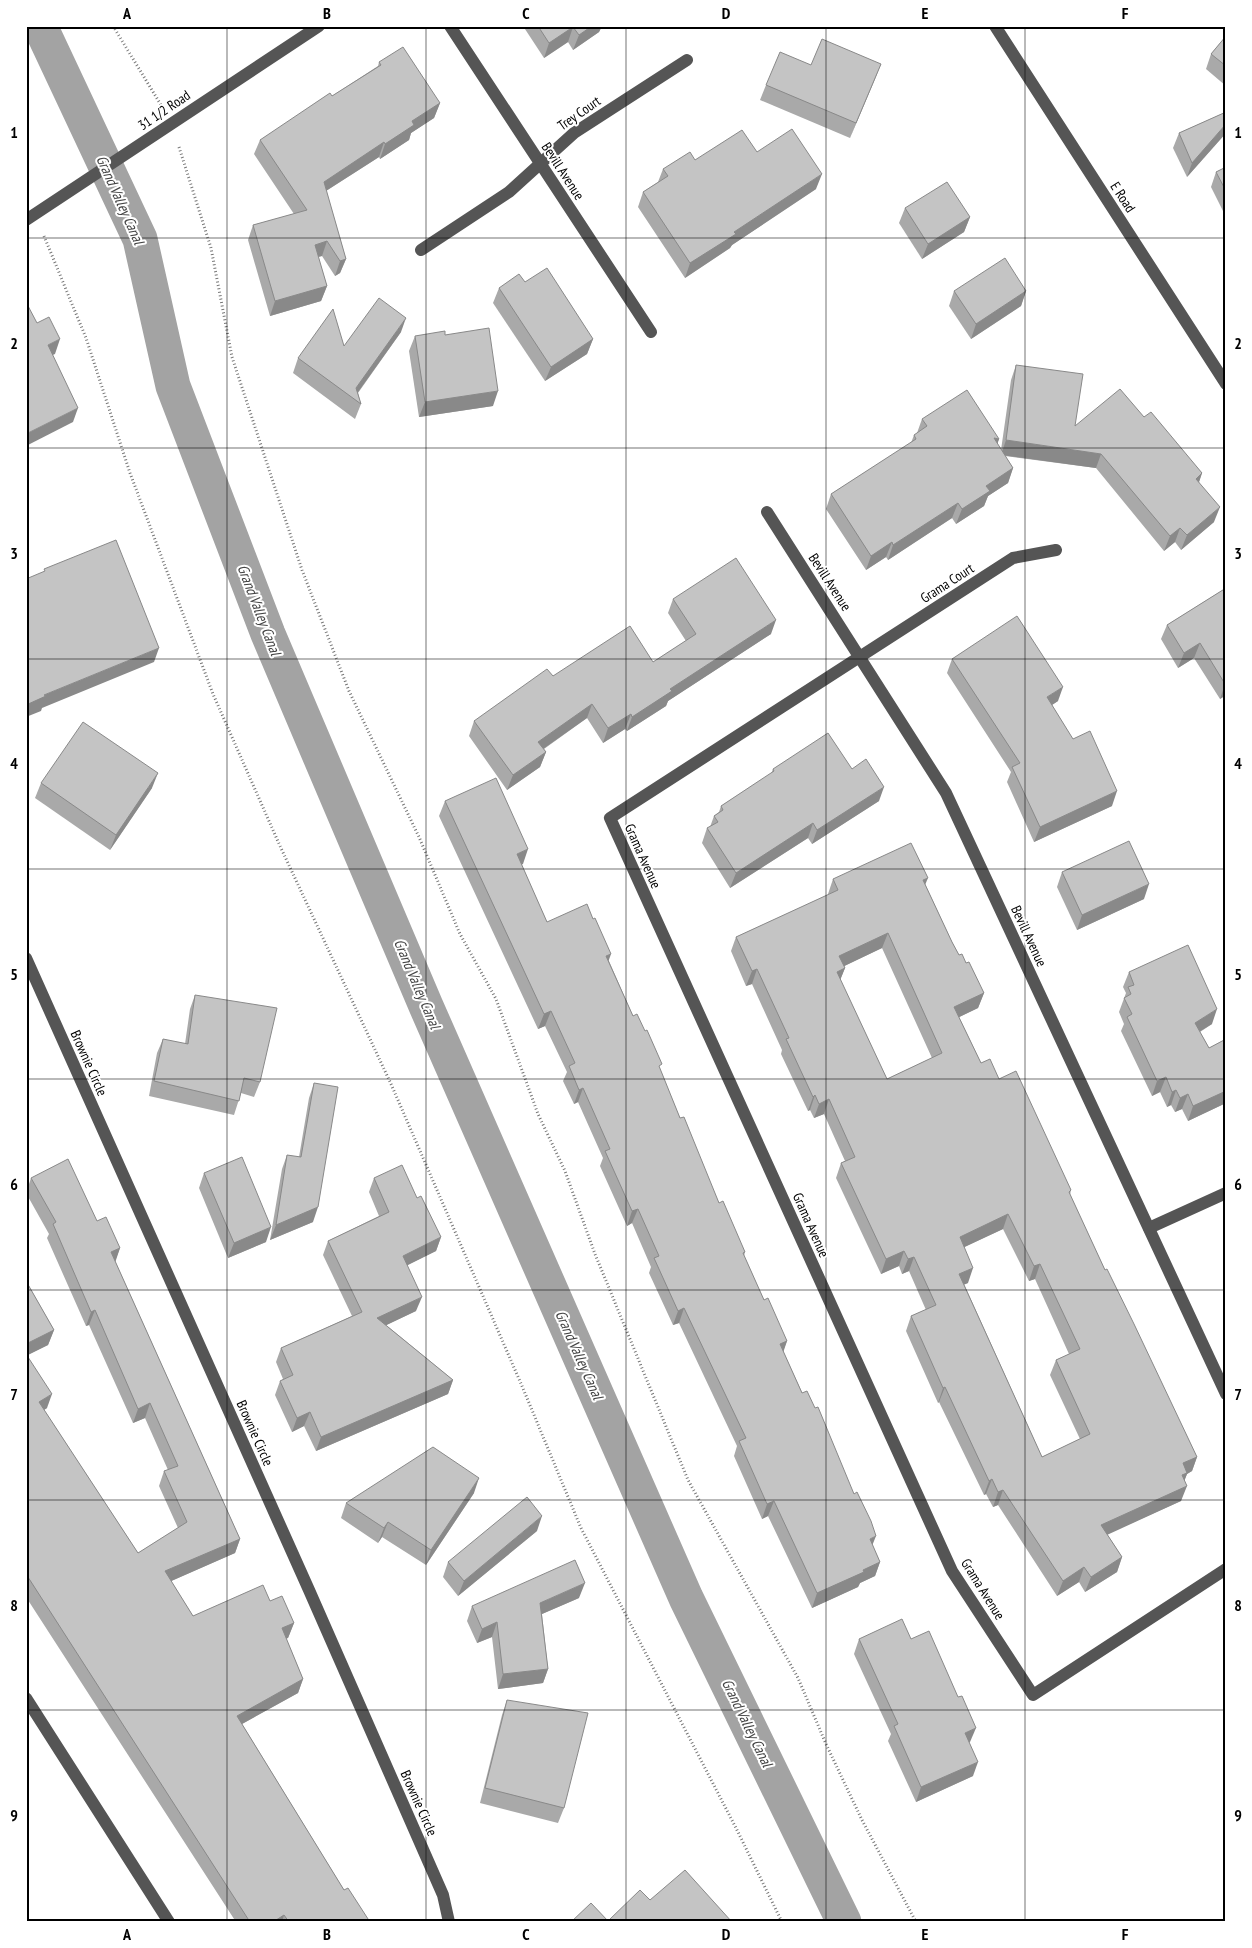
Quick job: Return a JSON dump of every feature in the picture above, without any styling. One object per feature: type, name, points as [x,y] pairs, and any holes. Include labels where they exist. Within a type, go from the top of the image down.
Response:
[{"type":"street","name":"31 1/2 Road","points":[[30,217],[319,26]]},
{"type":"street","name":"Bevill Avenue","points":[[450,26],[651,332]]},
{"type":"street","name":"E Road","points":[[995,26],[1226,384]]},
{"type":"street","name":"Trey Court","points":[[421,250],[509,192],[574,133],[687,60]]},
{"type":"street","name":"Bevill Avenue","points":[[767,512],[946,793],[1226,1394]]},
{"type":"street","name":"Grama Court","points":[[860,656],[1013,558],[1056,550]]},
{"type":"street","name":"Grama Avenue","points":[[860,656],[610,818],[952,1571],[1034,1695],[1226,1569]]},
{"type":"street","name":"Brownie Circle","points":[[26,958],[436,1878],[443,1895],[449,1922]]},
{"type":"street","points":[[1148,1228],[1226,1193]]},
{"type":"street","points":[[26,1698],[169,1922]]},
{"type":"path","points":[[113,26],[172,123],[210,248],[232,357],[302,570],[349,691],[419,837],[460,934],[496,999],[538,1114],[565,1172],[595,1254],[688,1480],[798,1678],[826,1744],[862,1820],[916,1922]]},
{"type":"path","points":[[30,217],[86,338],[130,474],[217,703],[280,846],[391,1084],[522,1386],[581,1528],[714,1784],[782,1922]]},
{"type":"building","points":[[538,26],[592,26],[579,35],[573,27],[549,43]]},
{"type":"building","points":[[1226,36],[1226,66],[1211,54]]},
{"type":"building","points":[[822,39],[881,64],[856,123],[766,85],[780,52],[811,65]]},
{"type":"building","points":[[403,47],[440,103],[412,121],[414,125],[385,144],[384,142],[324,182],[346,259],[340,261],[327,241],[315,245],[327,286],[275,301],[253,225],[307,210],[260,140],[330,93],[332,96],[381,65],[379,62]]},
{"type":"building","points":[[1226,112],[1226,124],[1192,163],[1179,133]]},
{"type":"building","points":[[792,129],[822,174],[734,232],[736,234],[690,263],[643,192],[668,176],[663,169],[690,152],[695,160],[742,130],[757,152]]},
{"type":"building","points":[[1226,167],[1226,191],[1216,172]]},
{"type":"building","points":[[947,182],[970,217],[928,244],[905,208]]},
{"type":"building","points":[[1005,258],[1026,291],[976,324],[954,291]]},
{"type":"building","points":[[547,268],[593,339],[551,367],[499,288],[519,274],[525,282]]},
{"type":"building","points":[[379,298],[406,318],[356,388],[361,404],[298,358],[333,309],[344,346]]},
{"type":"building","points":[[26,304],[37,323],[49,317],[60,339],[48,345],[78,408],[26,434]]},
{"type":"building","points":[[489,328],[498,391],[425,402],[415,336],[445,331],[445,335]]},
{"type":"building","points":[[1016,365],[1083,374],[1075,426],[1120,389],[1144,417],[1151,412],[1202,473],[1196,479],[1220,507],[1187,535],[1180,528],[1170,536],[1101,454],[1006,440]]},
{"type":"building","points":[[967,390],[999,439],[994,438],[1013,468],[986,486],[990,491],[962,509],[958,503],[893,545],[892,542],[871,556],[831,494],[916,439],[914,435],[927,426],[922,419]]},
{"type":"building","points":[[116,540],[159,648],[44,695],[46,696],[26,705],[26,579],[45,571],[44,569]]},
{"type":"building","points":[[736,558],[776,620],[670,689],[672,691],[632,717],[631,714],[608,728],[592,704],[538,742],[546,752],[513,775],[474,721],[547,669],[553,676],[630,626],[653,662],[696,634],[673,599]]},
{"type":"building","points":[[1226,588],[1225,684],[1200,643],[1184,653],[1167,625]]},
{"type":"building","points":[[1017,616],[1063,687],[1047,697],[1073,739],[1090,731],[1117,791],[1040,827],[1012,767],[1020,763],[952,659]]},
{"type":"building","points":[[83,722],[158,773],[116,835],[41,783]]},
{"type":"building","points":[[828,733],[852,769],[866,759],[884,787],[817,830],[813,823],[736,873],[707,828],[718,822],[714,816],[723,810],[721,806]]},
{"type":"building","points":[[496,778],[528,849],[517,854],[547,922],[587,904],[593,919],[595,918],[611,954],[606,956],[633,1016],[637,1014],[645,1031],[647,1030],[662,1064],[659,1066],[680,1118],[684,1117],[719,1203],[723,1201],[764,1300],[768,1298],[787,1341],[780,1344],[802,1393],[807,1391],[815,1408],[818,1407],[854,1494],[857,1492],[871,1521],[876,1536],[870,1539],[880,1562],[863,1570],[864,1572],[817,1593],[774,1501],[767,1504],[739,1441],[746,1438],[684,1308],[678,1311],[654,1258],[659,1256],[638,1209],[632,1211],[605,1151],[610,1149],[583,1088],[579,1090],[569,1066],[575,1063],[551,1011],[544,1014],[445,801]]},
{"type":"building","points":[[1129,841],[1149,884],[1082,915],[1062,872]]},
{"type":"building","points":[[911,843],[928,878],[923,880],[952,942],[959,955],[962,954],[966,963],[969,962],[984,993],[954,1007],[981,1063],[990,1059],[999,1079],[1016,1071],[1071,1190],[1069,1192],[1105,1270],[1107,1269],[1197,1457],[1183,1463],[1187,1473],[1182,1475],[1187,1486],[1101,1525],[1122,1557],[1091,1577],[1084,1567],[1063,1581],[1003,1490],[998,1492],[992,1479],[989,1481],[945,1387],[943,1388],[911,1316],[936,1305],[914,1257],[908,1259],[904,1251],[886,1259],[841,1163],[855,1157],[829,1099],[819,1104],[815,1095],[813,1097],[786,1039],[789,1038],[757,969],[752,971],[736,937],[838,890],[833,879]],"holes":[[[888,933],[942,1053],[887,1079],[837,972],[845,968],[839,956]],[[1008,1214],[1034,1266],[1040,1264],[1080,1349],[1056,1360],[1090,1434],[1042,1457],[959,1274],[973,1268],[960,1237]]]},
{"type":"building","points":[[1188,945],[1217,1009],[1195,1023],[1209,1048],[1226,1039],[1226,1091],[1193,1106],[1188,1094],[1180,1098],[1176,1090],[1172,1092],[1166,1077],[1157,1081],[1127,1017],[1132,1014],[1124,998],[1131,994],[1128,987],[1134,985],[1129,972]]},
{"type":"building","points":[[195,995],[277,1008],[260,1082],[244,1078],[239,1101],[154,1081],[163,1039],[188,1044]]},
{"type":"building","points":[[314,1083],[338,1087],[318,1207],[276,1225],[287,1155],[301,1157]]},
{"type":"building","points":[[242,1157],[271,1227],[234,1243],[204,1173]]},
{"type":"building","points":[[68,1159],[97,1221],[106,1217],[120,1248],[111,1252],[240,1539],[165,1571],[193,1616],[263,1585],[270,1601],[282,1596],[294,1623],[282,1628],[303,1679],[237,1716],[344,1890],[348,1888],[370,1922],[289,1922],[284,1915],[273,1922],[250,1922],[26,1574],[26,1354],[52,1394],[39,1402],[138,1553],[187,1522],[164,1471],[178,1466],[150,1403],[138,1409],[95,1310],[91,1312],[53,1224],[56,1222],[31,1178]]},
{"type":"building","points":[[402,1165],[417,1198],[421,1196],[441,1237],[403,1256],[422,1297],[377,1318],[453,1380],[321,1437],[310,1412],[297,1418],[280,1381],[293,1375],[281,1348],[362,1312],[328,1241],[389,1212],[374,1178]]},
{"type":"building","points":[[26,1281],[54,1330],[26,1344]]},
{"type":"building","points":[[433,1447],[479,1478],[431,1550],[388,1522],[384,1528],[346,1503]]},
{"type":"building","points":[[527,1497],[542,1516],[464,1581],[448,1562]]},
{"type":"building","points":[[575,1560],[585,1583],[540,1603],[548,1669],[503,1674],[497,1622],[482,1629],[472,1606]]},
{"type":"building","points":[[902,1619],[911,1639],[929,1631],[958,1697],[962,1696],[976,1728],[965,1733],[978,1762],[921,1787],[894,1726],[898,1724],[859,1639]]},
{"type":"building","points":[[507,1700],[588,1713],[564,1808],[485,1788]]},
{"type":"building","points":[[685,1870],[732,1922],[571,1922],[591,1903],[608,1921],[640,1890],[650,1900]]},
{"type":"waterway","name":"Grand Valley Canal","points":[[40,26],[140,239],[173,386],[268,634],[426,1006],[686,1598],[844,1922]]}]
